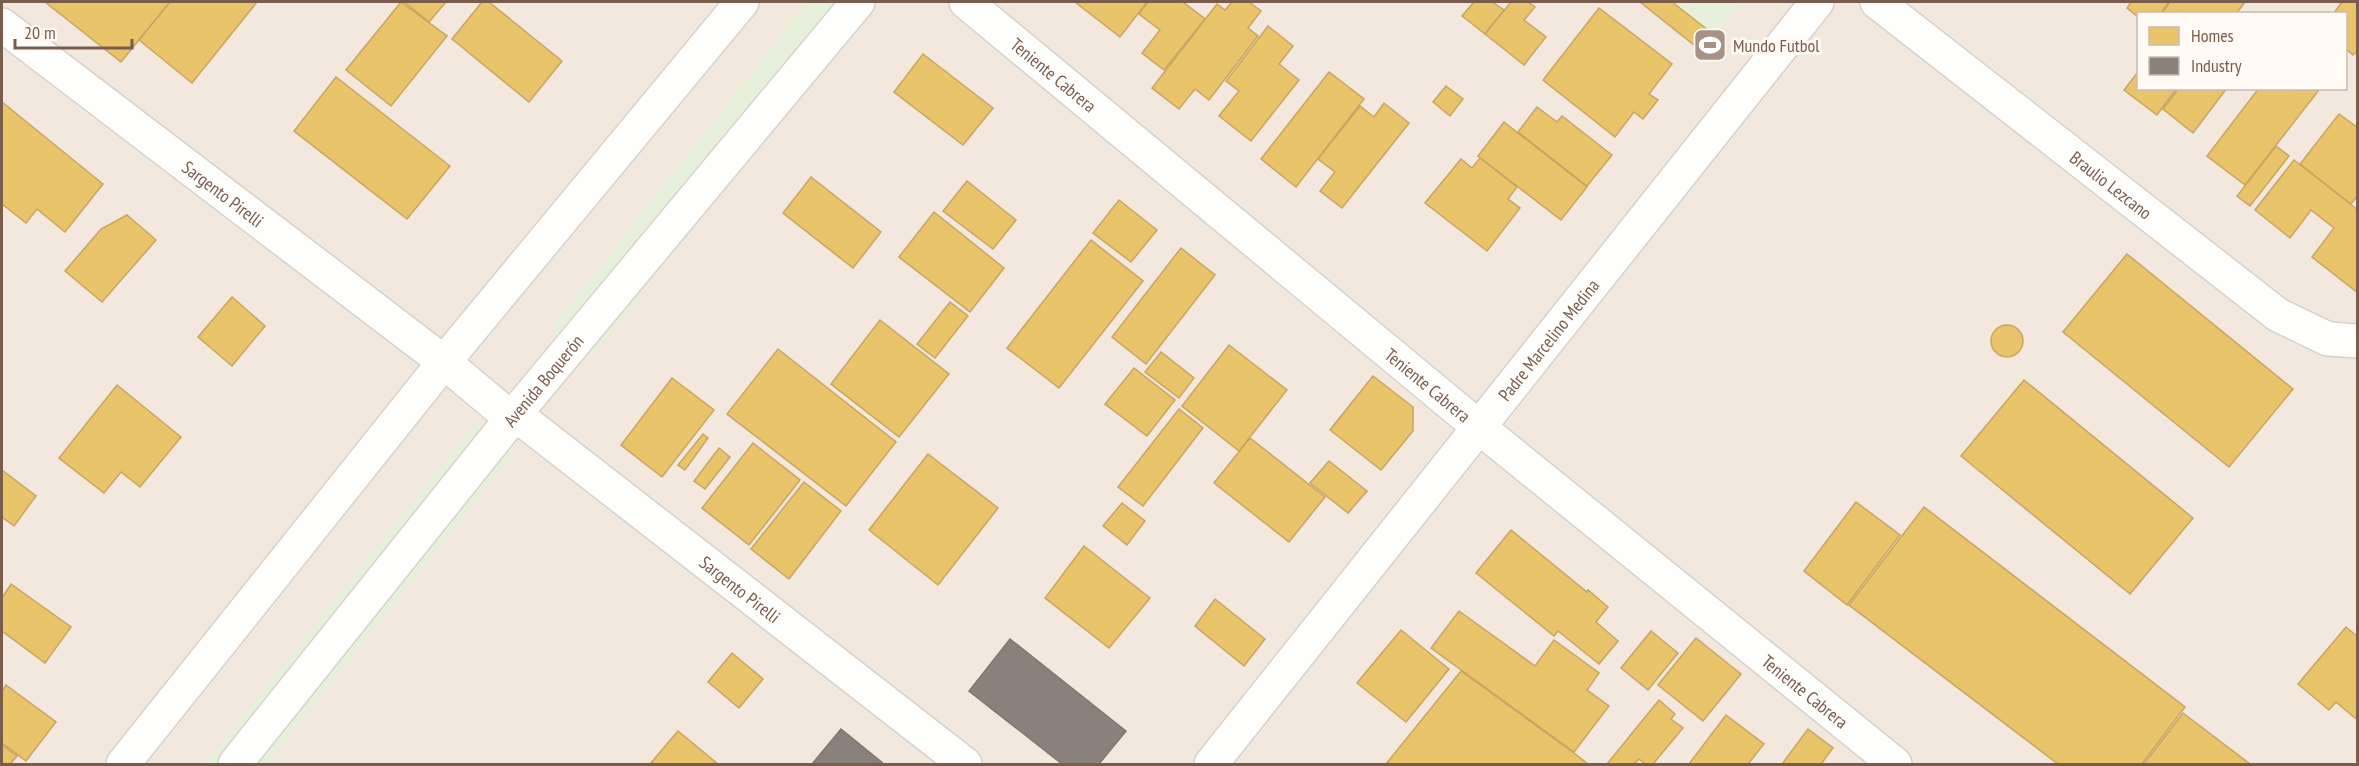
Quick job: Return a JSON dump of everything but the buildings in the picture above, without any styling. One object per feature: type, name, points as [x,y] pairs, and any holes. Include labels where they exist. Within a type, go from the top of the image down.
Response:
[{"type":"street","points":[[123,765],[444,362],[742,2]]},
{"type":"street","name":"Avenida Boquerón","points":[[235,765],[515,414],[858,2]]},
{"type":"street","name":"Teniente Cabrera","points":[[966,2],[1480,428],[1895,765]]},
{"type":"street","name":"Padre Marcelino Medina","points":[[1211,765],[1817,2]]},
{"type":"street","name":"Braulio Lezcano","points":[[1877,2],[2278,315],[2328,339],[2358,341]]},
{"type":"street","name":"Sargento Pirelli","points":[[2,26],[444,362],[511,418],[515,414],[965,765]]},
{"type":"shaded area","points":[[2,2],[2357,2],[2357,764],[2,764]]},
{"type":"green space","points":[[807,2],[870,2],[593,355],[578,359],[562,351],[554,339],[554,325]]},
{"type":"green space","points":[[1673,2],[1742,2],[1715,35]]},
{"type":"green space","points":[[487,421],[498,426],[506,434],[511,444],[511,456],[267,764],[205,764],[472,426]]},
{"type":"place","name":"Mundo Futbol","points":[[1710,45]]}]
